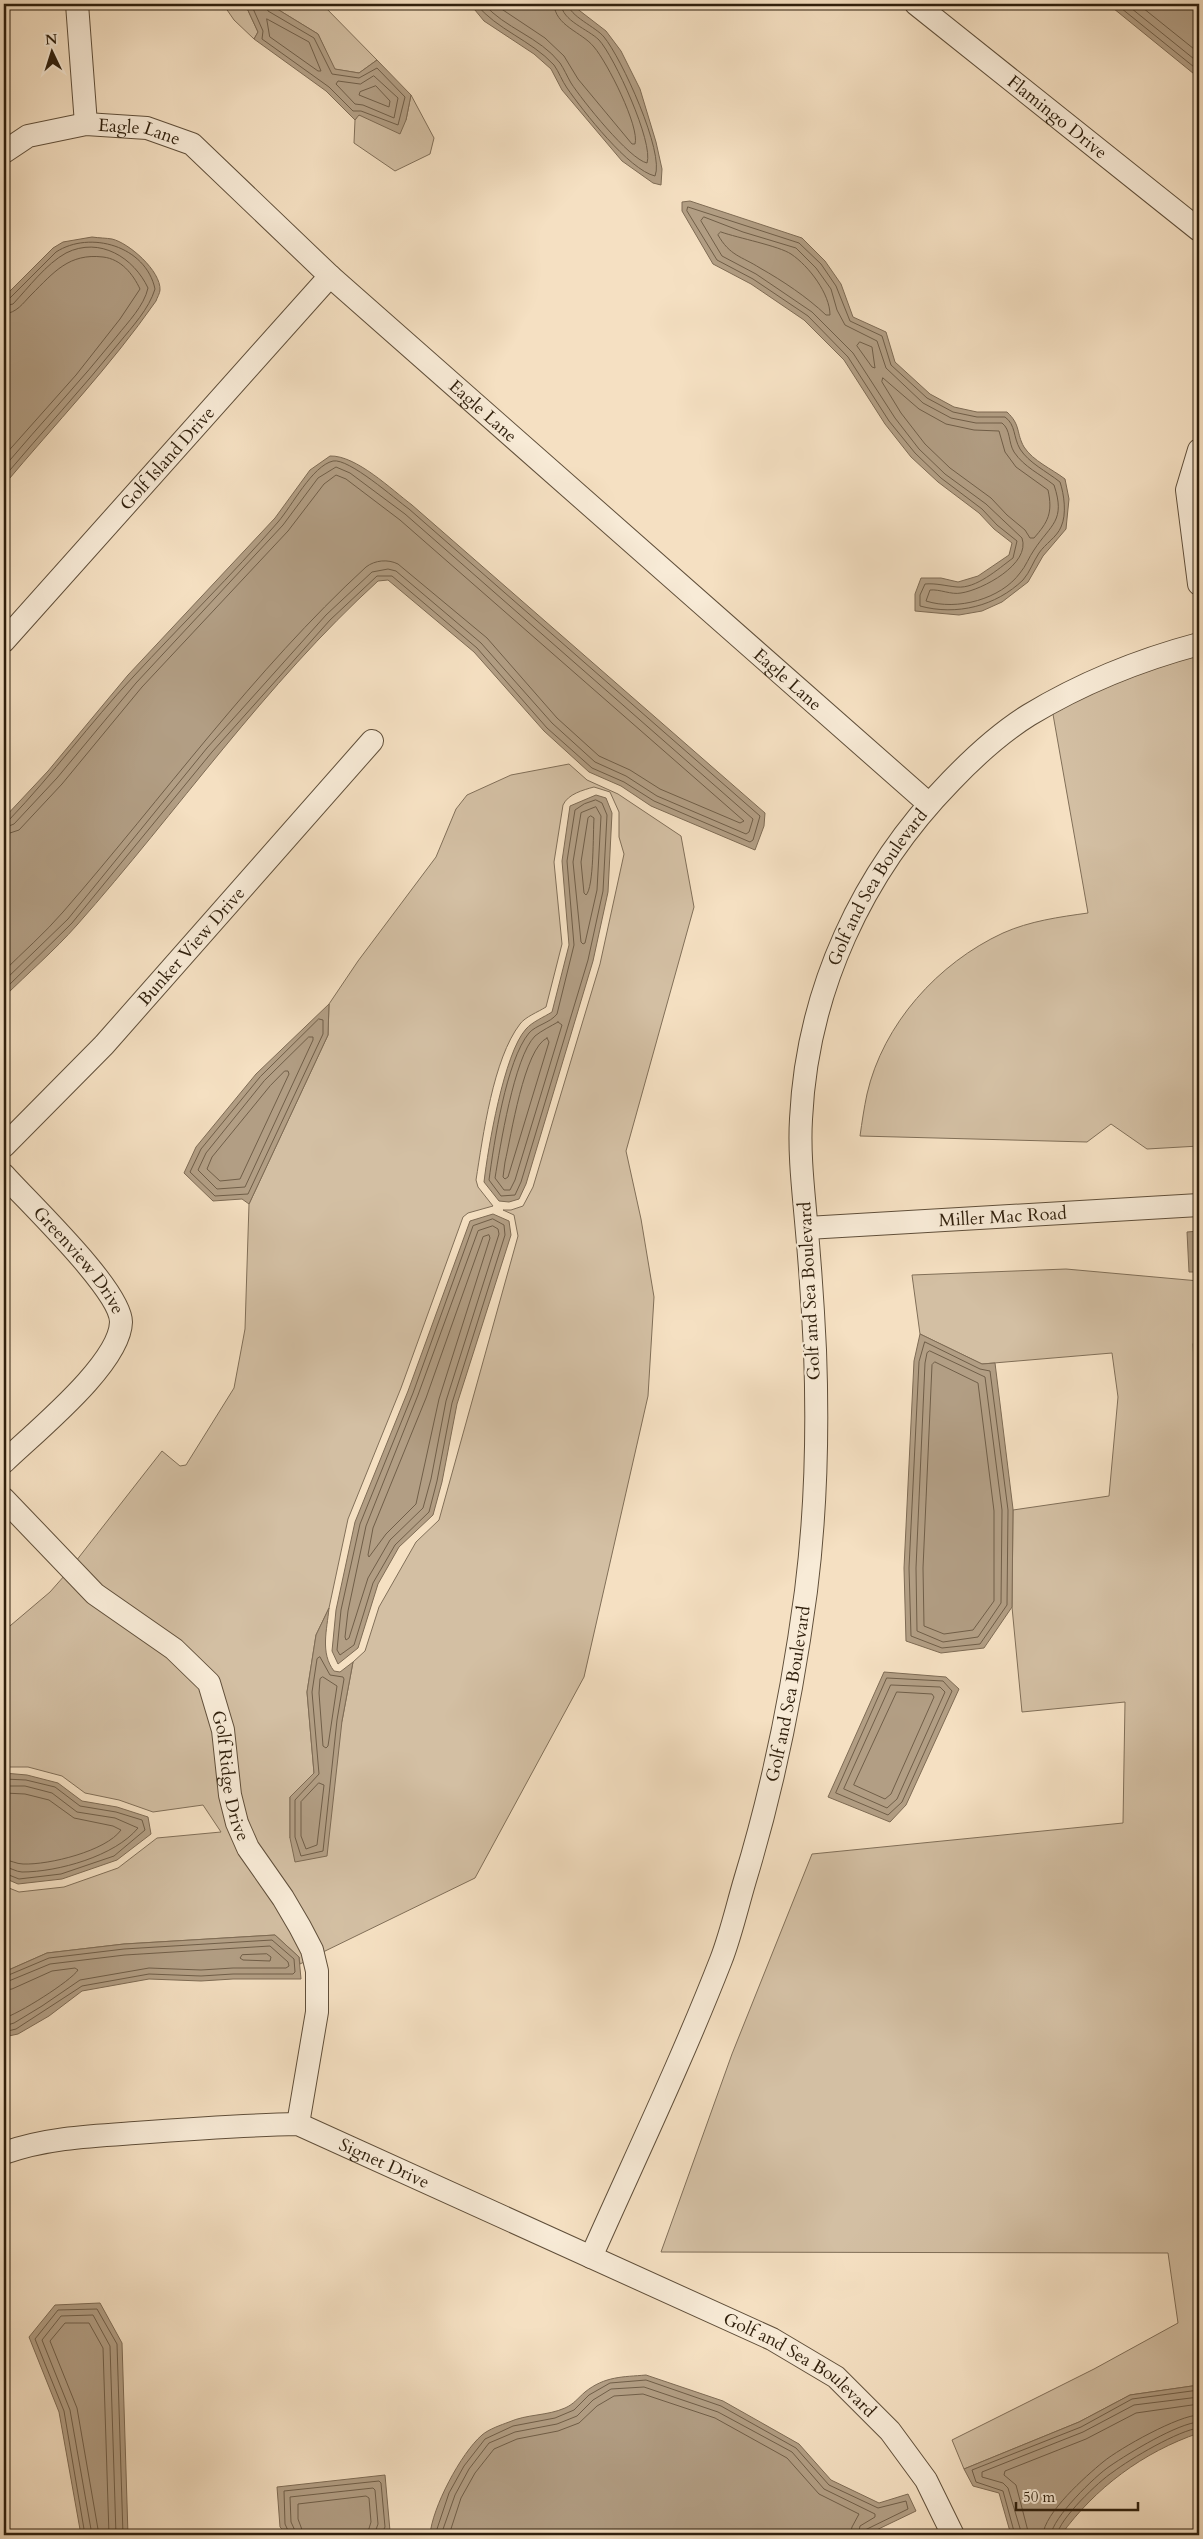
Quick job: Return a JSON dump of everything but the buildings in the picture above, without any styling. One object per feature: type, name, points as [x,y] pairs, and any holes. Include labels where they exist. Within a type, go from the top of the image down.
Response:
[{"type":"street","points":[[77,4],[86,124]]},
{"type":"street","name":"Flamingo Drive","points":[[916,4],[1199,230]]},
{"type":"street","name":"Eagle Lane","points":[[4,152],[28,136],[86,124],[147,128],[192,144],[330,276],[928,804]]},
{"type":"street","name":"Golf Island Drive","points":[[4,641],[330,276]]},
{"type":"street","points":[[1199,450],[1187,490],[1199,584]]},
{"type":"street","name":"Golf and Sea Boulevard","points":[[953,2535],[926,2480],[890,2431],[836,2377],[772,2339],[591,2257],[722,1956],[753,1853],[784,1736],[806,1588],[815,1475],[815,1352],[800,1124],[809,1048],[819,1006],[835,956],[873,880],[898,842],[928,804],[990,744],[1035,712],[1110,674],[1156,656],[1199,644]]},
{"type":"street","name":"Bunker View Drive","points":[[4,1146],[104,1045],[372,741]]},
{"type":"street","name":"Greenview Drive","points":[[4,1175],[101,1281],[115,1301],[121,1321],[116,1346],[98,1372],[4,1462]]},
{"type":"street","name":"Miller Mac Road","points":[[806,1228],[1199,1205]]},
{"type":"street","name":"Golf Ridge Drive","points":[[4,1499],[96,1594],[174,1649],[209,1683],[223,1730],[230,1795],[237,1823],[248,1848],[284,1898],[300,1927],[312,1950],[317,1971],[317,2012],[298,2124]]},
{"type":"street","name":"Signet Drive","points":[[4,2153],[25,2145],[75,2138],[243,2125],[298,2124],[591,2257]]},
{"type":"shaded area","points":[[223,4],[245,4],[258,32],[254,39],[234,20]]},
{"type":"shaded area","points":[[269,4],[322,4],[377,60],[359,73],[334,69],[318,34]]},
{"type":"shaded area","points":[[411,95],[434,138],[430,154],[395,171],[354,143],[355,120],[358,115],[406,120]]},
{"type":"shaded area","points":[[1199,646],[1199,1146],[1147,1149],[1111,1124],[1087,1142],[860,1136],[867,1094],[875,1068],[886,1044],[900,1020],[917,998],[936,979],[957,961],[1003,933],[1034,922],[1088,913],[1051,703]]},
{"type":"shaded area","points":[[569,764],[587,780],[618,794],[681,836],[694,907],[626,1151],[641,1219],[654,1297],[648,1396],[584,1677],[475,1878],[321,1953],[255,1843],[245,1820],[217,1680],[101,1587],[76,1561],[162,1451],[180,1466],[186,1465],[234,1388],[245,1329],[249,1204],[328,1035],[329,1004],[358,961],[436,857],[456,809],[467,795],[511,775]],"holes":[[[594,787],[610,792],[619,812],[619,837],[624,854],[600,964],[533,1187],[523,1206],[511,1210],[503,1210],[514,1215],[518,1236],[439,1520],[416,1542],[379,1607],[365,1651],[353,1662],[342,1721],[290,1838],[290,1797],[314,1773],[307,1692],[316,1635],[329,1608],[348,1519],[401,1388],[463,1217],[468,1213],[493,1206],[478,1187],[476,1180],[490,1099],[503,1057],[520,1024],[546,1007],[562,944],[554,862],[563,805],[572,795],[590,788]]]},
{"type":"shaded area","points":[[1066,1269],[1199,1281],[1199,1332],[1193,1344],[1199,1448],[1199,2385],[1130,2395],[1079,2422],[964,2469],[952,2440],[1094,2369],[1178,2323],[1168,2253],[661,2252],[732,2054],[812,1854],[1123,1823],[1125,1702],[1022,1712],[1012,1607],[1013,1510],[1109,1496],[1118,1397],[1112,1353],[982,1364],[920,1334],[912,1275]]},
{"type":"shaded area","points":[[65,1575],[169,1657],[202,1688],[277,1903],[306,1961],[300,1964],[299,1957],[275,1935],[124,1944],[47,1953],[4,1972],[4,1886],[19,1892],[64,1887],[118,1868],[157,1838],[221,1832],[203,1805],[153,1812],[119,1800],[85,1793],[62,1776],[28,1767],[4,1765],[4,1631],[50,1592]]},
{"type":"water","points":[[245,4],[269,4],[318,34],[335,69],[359,73],[377,60],[411,95],[406,120],[400,134],[359,115],[355,120],[326,91],[254,39],[258,32]]},
{"type":"water","points":[[470,4],[571,4],[606,31],[621,51],[640,89],[662,169],[661,185],[653,183],[622,161],[562,90],[551,69],[534,54],[484,21]]},
{"type":"water","points":[[1108,4],[1199,4],[1199,78]]},
{"type":"water","points":[[690,201],[802,238],[825,261],[841,284],[853,317],[886,332],[895,362],[930,394],[954,407],[977,412],[1007,412],[1014,421],[1024,447],[1028,452],[1065,479],[1069,499],[1066,529],[1043,556],[1028,582],[1002,602],[982,611],[959,615],[915,611],[915,594],[921,578],[941,578],[958,582],[978,576],[1009,555],[1012,543],[994,529],[979,513],[938,482],[911,457],[885,424],[844,360],[804,320],[751,284],[713,264],[682,211],[682,202]]},
{"type":"water","points":[[92,237],[112,239],[135,252],[155,275],[159,283],[160,293],[120,349],[4,485],[4,297],[53,248],[63,242]]},
{"type":"water","points":[[330,456],[340,457],[362,467],[412,505],[765,813],[764,826],[755,850],[651,806],[621,786],[589,772],[544,731],[474,652],[388,580],[378,581],[337,621],[260,705],[77,925],[4,997],[4,818],[48,771],[128,675],[275,518],[310,470]]},
{"type":"water","points":[[596,795],[606,798],[612,813],[608,892],[593,961],[526,1184],[519,1199],[509,1202],[499,1201],[484,1182],[498,1102],[518,1041],[529,1026],[552,1012],[569,945],[562,861],[570,806]]},
{"type":"water","points":[[329,1004],[328,1035],[249,1204],[242,1199],[213,1201],[184,1173],[196,1147],[256,1074]]},
{"type":"water","points":[[493,1214],[509,1221],[511,1235],[457,1404],[442,1482],[433,1515],[399,1547],[378,1584],[358,1648],[338,1664],[332,1651],[336,1610],[355,1522],[408,1391],[470,1221]]},
{"type":"water","points":[[1199,1231],[1199,1272],[1189,1272],[1187,1232]]},
{"type":"water","points":[[920,1334],[982,1364],[995,1363],[1013,1509],[1012,1607],[984,1648],[941,1653],[906,1641],[904,1568],[914,1361]]},
{"type":"water","points":[[329,1608],[326,1649],[330,1664],[334,1671],[340,1672],[353,1662],[342,1721],[327,1856],[295,1862],[290,1838],[290,1797],[314,1773],[307,1692],[316,1635]]},
{"type":"water","points":[[884,1672],[946,1677],[959,1689],[906,1805],[890,1822],[828,1797]]},
{"type":"water","points":[[4,1773],[27,1775],[58,1783],[82,1801],[117,1807],[148,1817],[151,1834],[117,1860],[62,1879],[18,1884],[4,1878]]},
{"type":"water","points":[[275,1935],[299,1957],[301,1979],[201,1981],[149,1979],[82,1991],[49,2016],[18,2034],[4,2037],[4,1972],[47,1953],[124,1944]]},
{"type":"water","points":[[100,2303],[122,2343],[128,2535],[81,2535],[59,2412],[29,2337],[55,2305]]},
{"type":"water","points":[[646,2375],[723,2401],[799,2444],[831,2480],[879,2503],[908,2494],[916,2511],[866,2535],[430,2535],[436,2511],[449,2482],[465,2454],[482,2435],[495,2427],[516,2419],[565,2408],[592,2387],[607,2380]]},
{"type":"water","points":[[1199,2385],[1199,2433],[1159,2450],[1122,2474],[1089,2502],[1061,2535],[1011,2535],[999,2493],[973,2486],[964,2469],[1079,2422],[1130,2395]]},
{"type":"water","points":[[385,2475],[390,2531],[382,2535],[287,2535],[280,2527],[277,2487]]}]
